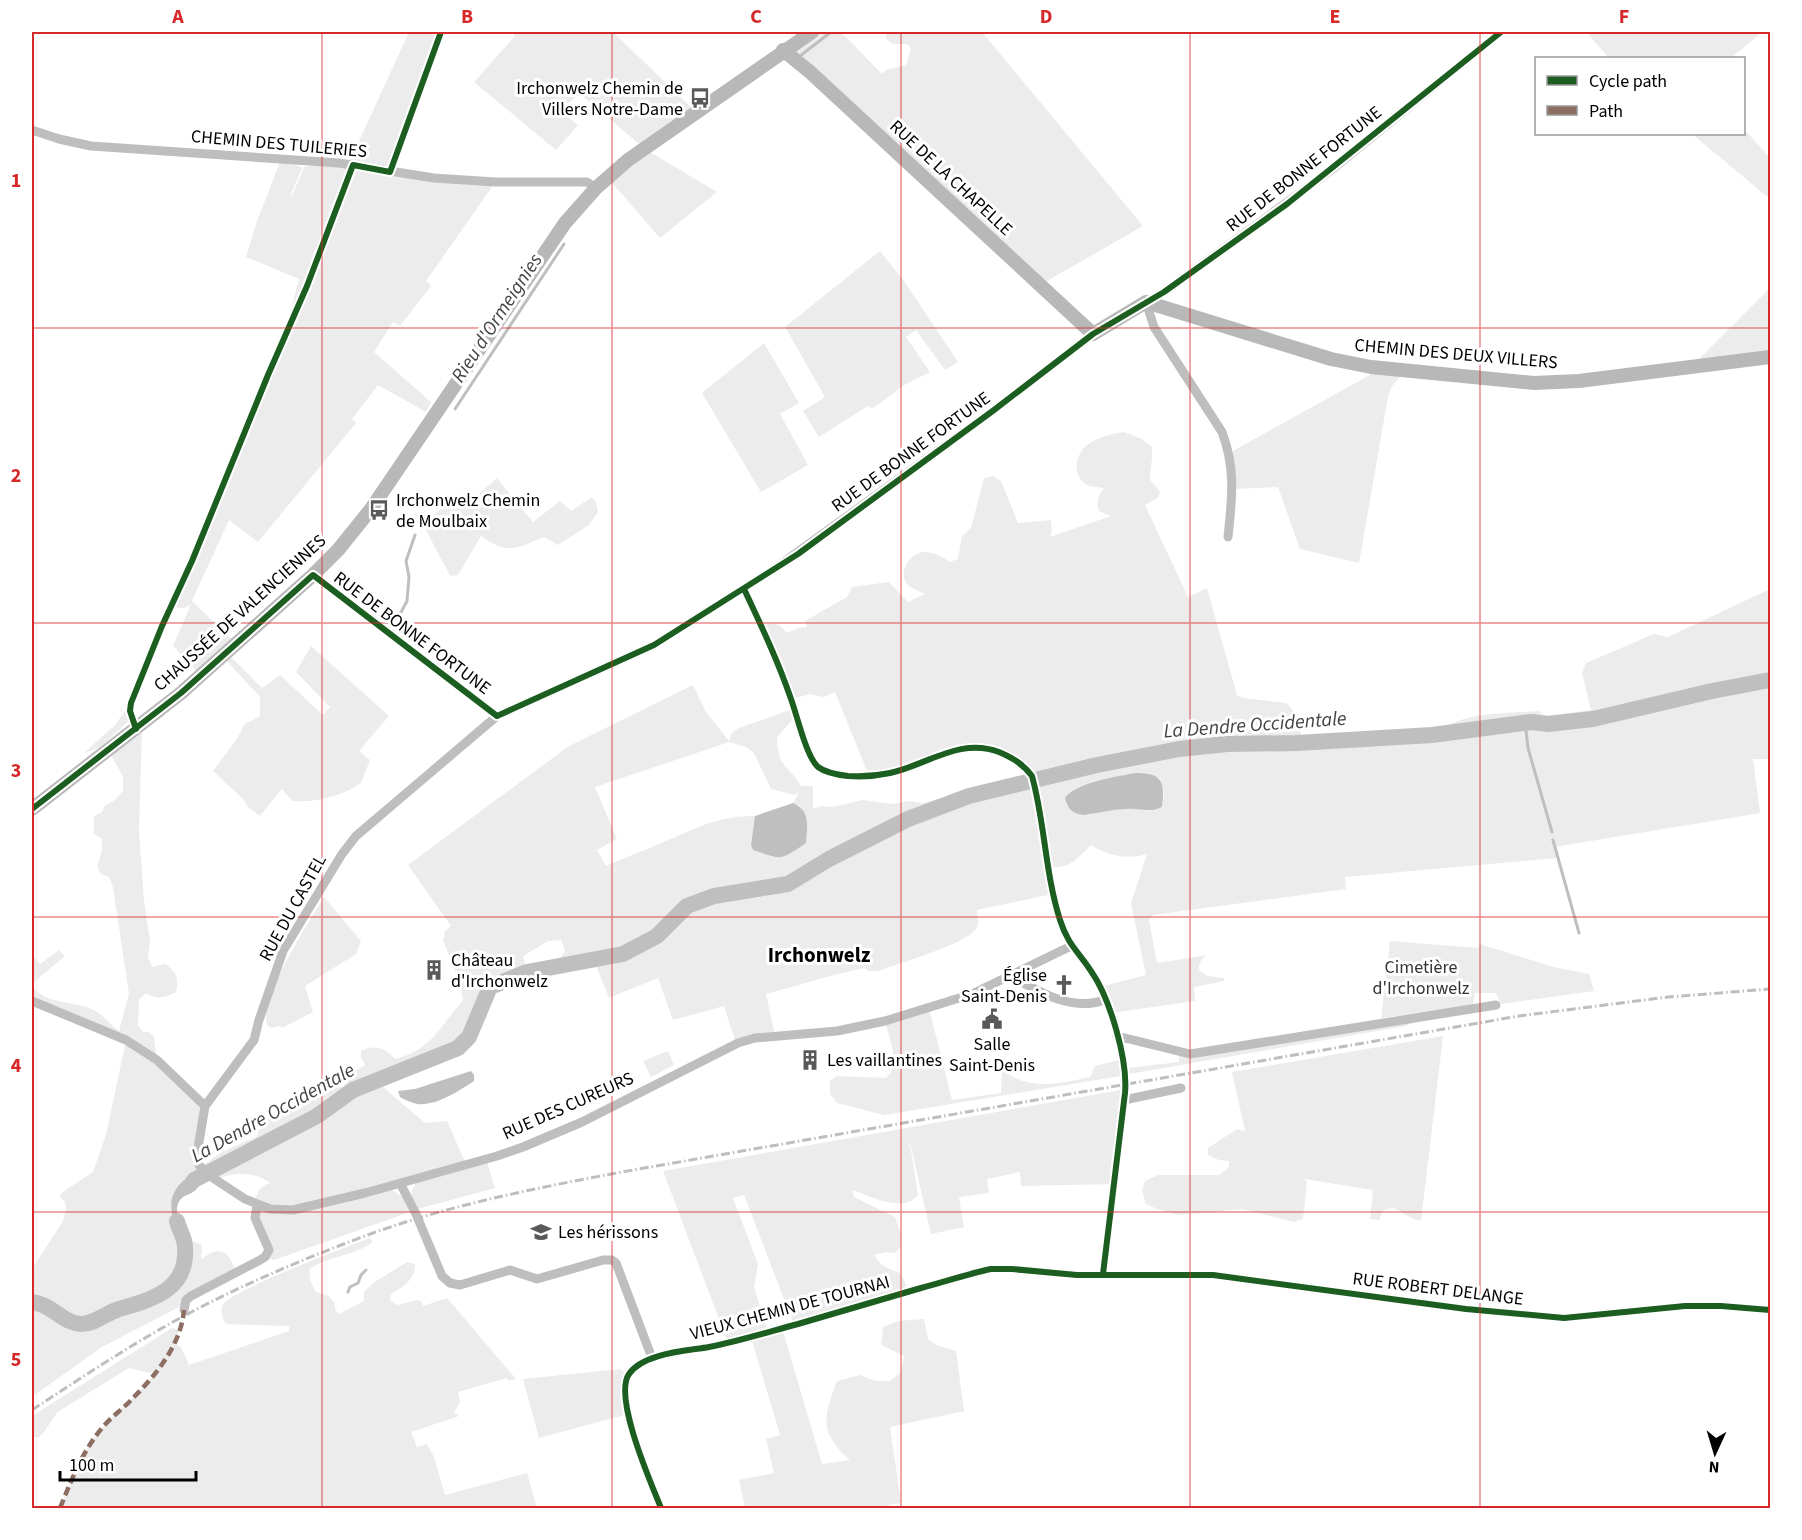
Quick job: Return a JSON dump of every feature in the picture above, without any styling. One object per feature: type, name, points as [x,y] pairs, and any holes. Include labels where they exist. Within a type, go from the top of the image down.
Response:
[{"type":"street","name":"CHAUSSÉE DE VALENCIENNES","points":[[32,809],[182,693],[338,550],[371,509],[565,224],[596,188],[628,160],[812,32]]},
{"type":"street","name":"RUE DE BONNE FORTUNE","points":[[313,575],[497,716],[654,645],[798,554],[1093,334],[1205,263],[1287,204],[1501,32]]},
{"type":"street","name":"RUE DE LA CHAPELLE","points":[[783,50],[810,72],[1093,334]]},
{"type":"street","name":"CHEMIN DES TUILERIES","points":[[32,130],[59,140],[91,146],[353,165],[434,178],[495,182],[587,182],[596,188]]},
{"type":"street","name":"CHEMIN DES DEUX VILLERS","points":[[1146,302],[1351,363],[1371,367],[1534,383],[1579,381],[1770,357]]},
{"type":"street","points":[[1146,302],[1154,327],[1222,432],[1226,443],[1231,463],[1233,489],[1228,537]]},
{"type":"street","points":[[744,590],[792,699],[806,744],[820,768],[845,776],[875,776],[906,769],[943,753],[973,747],[991,749],[1009,756],[1020,762],[1032,776],[1060,921],[1071,946],[1091,971],[1104,1000],[1117,1036],[1126,1079],[1103,1274]]},
{"type":"street","name":"RUE DU CASTEL","points":[[205,1106],[254,1040],[283,951],[342,854],[356,836],[497,716]]},
{"type":"street","name":"RUE DES CUREURS","points":[[205,1106],[197,1154],[201,1168],[257,1205],[276,1210],[293,1210],[399,1184],[496,1156],[548,1137],[605,1111],[738,1042],[755,1038],[837,1031],[885,1021],[972,994],[1071,946]]},
{"type":"street","points":[[1011,976],[1044,994],[1061,1000],[1085,1004],[1104,1000]]},
{"type":"street","points":[[32,1001],[126,1040],[157,1060],[205,1106]]},
{"type":"street","points":[[1117,1036],[1190,1054],[1496,1005]]},
{"type":"street","points":[[1124,1100],[1181,1088]]},
{"type":"street","points":[[399,1184],[416,1214],[442,1276],[450,1283],[460,1285],[510,1270],[537,1279],[603,1260],[612,1260],[616,1263],[652,1358]]},
{"type":"street","points":[[184,1310],[186,1300],[191,1296],[260,1260],[268,1253],[269,1250],[255,1218],[257,1205]]},
{"type":"street","name":"VIEUX CHEMIN DE TOURNAI","points":[[661,1509],[637,1446],[625,1395],[628,1374],[639,1364],[652,1358],[751,1337],[991,1269],[1103,1274]]},
{"type":"street","name":"RUE ROBERT DELANGE","points":[[1103,1274],[1213,1275],[1466,1309],[1554,1317],[1600,1316],[1685,1306],[1770,1310]]},
{"type":"green space","points":[[409,32],[439,32],[388,169],[350,161]]},
{"type":"green space","points":[[511,32],[613,32],[696,112],[645,149],[717,192],[660,238],[607,177],[644,148],[579,93],[561,112],[578,125],[556,150],[474,82],[515,36]]},
{"type":"green space","points":[[812,32],[841,32],[882,74],[886,70],[906,65],[911,49],[907,44],[893,44],[886,39],[886,32],[982,32],[1143,226],[1040,285],[783,50]]},
{"type":"green space","points":[[1586,32],[1762,32],[1732,57],[1608,57]]},
{"type":"green space","points":[[1745,130],[1770,158],[1770,199],[1693,135],[1745,135]]},
{"type":"green space","points":[[280,162],[292,163],[302,168],[292,196],[304,167],[320,165],[494,184],[426,281],[431,286],[400,326],[393,322],[374,352],[431,402],[426,412],[378,385],[352,419],[356,423],[258,542],[229,520],[192,601],[237,644],[201,676],[173,646],[191,604],[182,608],[172,605],[289,330],[307,282],[305,281],[296,310],[152,647],[131,702],[128,712],[130,720],[99,748],[84,753],[116,724],[124,712],[291,310],[299,279],[246,257]]},
{"type":"green space","points":[[880,251],[904,281],[958,362],[945,370],[916,330],[906,337],[930,372],[906,384],[872,409],[868,406],[819,437],[803,411],[825,397],[785,327]]},
{"type":"green space","points":[[1770,288],[1770,357],[1692,366]]},
{"type":"green space","points":[[764,343],[799,403],[780,414],[808,465],[761,492],[702,393]]},
{"type":"green space","points":[[1371,367],[1406,370],[1392,386],[1388,397],[1359,563],[1300,549],[1278,487],[1233,489],[1229,453],[1370,375]]},
{"type":"green space","points":[[1124,432],[1142,439],[1152,447],[1150,480],[1160,492],[1158,498],[1145,505],[1188,597],[1207,588],[1237,695],[1243,698],[1286,703],[1293,710],[1304,743],[1432,735],[1456,722],[1482,715],[1538,711],[1546,716],[1591,710],[1582,673],[1586,663],[1654,634],[1668,637],[1770,589],[1770,759],[1753,759],[1760,813],[1555,847],[1558,858],[1345,877],[1346,889],[1153,915],[1149,920],[1157,963],[1208,955],[1201,961],[1199,970],[1207,976],[1224,978],[1224,981],[1194,987],[1195,1001],[1111,1013],[1100,987],[1146,975],[1131,903],[1147,854],[1133,857],[1119,856],[1091,845],[1067,865],[1048,866],[1053,894],[977,910],[976,929],[959,941],[879,971],[869,971],[864,968],[766,994],[775,1036],[736,1044],[724,1006],[673,1020],[658,978],[609,998],[594,961],[554,967],[565,951],[561,940],[548,941],[523,956],[527,972],[490,987],[469,1037],[458,1048],[376,1081],[425,1123],[447,1121],[466,1164],[486,1159],[495,1188],[414,1210],[411,1193],[416,1182],[392,1190],[403,1197],[410,1212],[274,1260],[265,1257],[268,1253],[258,1225],[255,1204],[262,1188],[270,1183],[251,1175],[230,1175],[217,1180],[194,1172],[177,1189],[173,1197],[171,1211],[174,1220],[184,1240],[188,1239],[202,1245],[201,1259],[216,1251],[228,1256],[234,1267],[230,1275],[183,1299],[179,1307],[102,1347],[32,1397],[32,1269],[63,1221],[66,1209],[65,1202],[60,1197],[61,1193],[93,1172],[106,1135],[126,1040],[32,1001],[32,986],[46,997],[81,1005],[97,1012],[119,1031],[129,994],[113,887],[109,877],[101,874],[97,866],[102,846],[101,838],[94,834],[94,816],[102,812],[105,805],[114,801],[123,791],[123,777],[108,750],[142,729],[139,831],[144,900],[150,942],[148,956],[152,967],[165,964],[172,970],[177,983],[176,992],[164,997],[154,997],[146,993],[139,999],[138,1026],[143,1032],[149,1032],[154,1037],[157,1060],[200,1107],[198,1144],[201,1168],[220,1154],[256,1137],[264,1121],[328,1088],[343,1087],[352,1073],[365,1065],[361,1058],[361,1051],[379,1048],[395,1059],[418,1049],[435,1036],[463,1000],[459,981],[443,940],[445,931],[451,926],[408,865],[569,746],[693,685],[706,712],[729,741],[732,733],[739,728],[790,710],[793,719],[777,737],[777,747],[784,765],[801,786],[813,786],[813,809],[862,800],[893,804],[909,801],[922,803],[943,798],[953,802],[969,796],[1033,782],[1028,766],[982,748],[869,776],[835,692],[824,697],[810,694],[792,699],[764,625],[777,624],[787,633],[807,627],[805,621],[847,597],[852,587],[889,582],[908,602],[925,594],[905,581],[906,565],[913,556],[923,552],[934,553],[950,562],[958,559],[962,536],[971,528],[984,478],[993,476],[1001,481],[1018,523],[1051,520],[1050,537],[1111,516],[1099,511],[1098,507],[1098,499],[1104,488],[1084,483],[1077,473],[1077,461],[1087,445],[1100,438]],"holes":[[[729,742],[746,747],[754,753],[771,789],[794,795],[799,792],[793,803],[800,806],[751,845],[755,816],[742,816],[719,820],[699,827],[606,866],[597,850],[617,839],[595,787]],[[1136,773],[1147,773],[1160,779],[1164,792],[1162,807],[1151,811],[1128,808],[1084,815],[1076,814],[1067,806],[1077,788]]]},
{"type":"green space","points":[[497,478],[533,522],[560,501],[571,511],[592,497],[596,502],[598,512],[589,525],[558,545],[544,537],[519,547],[506,548],[481,536],[458,575],[450,576],[426,530],[429,520],[457,494],[462,494],[467,500],[472,500]]},
{"type":"green space","points":[[311,646],[389,716],[359,751],[370,760],[361,783],[337,795],[310,801],[292,801],[282,789],[260,816],[213,771],[245,724],[260,716],[260,697],[226,660],[231,657],[262,688],[280,675],[323,715],[330,707],[296,672]]},
{"type":"green space","points":[[324,897],[361,941],[356,954],[305,986],[313,1012],[282,1028],[280,1026],[272,1028],[268,1026],[266,1015],[269,1000],[286,962]]},
{"type":"green space","name":"Cimetière d'Irchonwelz","points":[[1390,941],[1478,948],[1480,944],[1553,967],[1589,974],[1594,991],[1501,1004],[1496,993],[1475,993],[1473,1005],[1381,1018]]},
{"type":"green space","points":[[59,950],[65,956],[32,984],[32,954],[40,964]]},
{"type":"green space","points":[[929,1008],[952,1100],[1001,1093],[1002,1070],[1023,1081],[1044,1084],[1067,1082],[1090,1077],[1095,1066],[1123,1059],[1121,1076],[884,1115],[837,1103],[830,1094],[830,1081],[837,1076],[886,1078],[891,1072],[894,1059],[885,1021]]},
{"type":"green space","points":[[1426,1016],[1406,1026],[1129,1074],[1128,1068],[1179,1062],[1179,1055]]},
{"type":"green space","points":[[1443,1036],[1421,1221],[1394,1208],[1383,1210],[1379,1220],[1370,1219],[1373,1190],[1304,1179],[1307,1182],[1303,1219],[1294,1222],[1242,1209],[1179,1215],[1146,1204],[1142,1191],[1145,1181],[1158,1175],[1219,1175],[1229,1167],[1229,1161],[1208,1155],[1208,1148],[1237,1129],[1245,1131],[1232,1072]]},
{"type":"green space","points":[[668,1051],[674,1065],[651,1077],[643,1061]]},
{"type":"green space","points":[[1121,1090],[1114,1184],[1021,1186],[1020,1172],[987,1179],[989,1193],[959,1197],[964,1227],[931,1234],[909,1138],[918,1195],[904,1203],[896,1203],[886,1202],[852,1190],[854,1197],[895,1217],[901,1234],[901,1247],[895,1253],[886,1252],[874,1255],[883,1265],[902,1276],[906,1285],[903,1293],[794,1325],[744,1195],[733,1198],[758,1264],[754,1287],[768,1332],[782,1328],[822,1464],[850,1460],[833,1441],[827,1424],[829,1405],[837,1381],[860,1375],[875,1381],[890,1381],[901,1372],[904,1356],[881,1345],[883,1327],[898,1321],[924,1319],[928,1339],[936,1345],[956,1351],[964,1411],[890,1427],[901,1503],[889,1505],[889,1508],[745,1508],[739,1480],[774,1473],[766,1439],[780,1435],[751,1337],[728,1343],[663,1171]]},
{"type":"green space","points":[[370,1238],[373,1242],[365,1247],[323,1262],[309,1270],[310,1280],[316,1292],[327,1295],[335,1303],[335,1309],[339,1314],[364,1301],[364,1292],[373,1283],[407,1262],[415,1264],[411,1278],[391,1294],[390,1300],[397,1305],[418,1300],[423,1306],[447,1298],[516,1379],[508,1381],[507,1378],[458,1392],[460,1402],[454,1412],[459,1416],[411,1432],[417,1447],[427,1444],[434,1457],[445,1495],[527,1473],[537,1508],[60,1508],[78,1465],[96,1435],[157,1371],[150,1373],[129,1368],[59,1411],[38,1438],[32,1436],[32,1416],[172,1328],[179,1330],[174,1344],[181,1347],[189,1365],[289,1331],[289,1326],[226,1324],[222,1306],[229,1299],[266,1280]]},
{"type":"green space","points":[[620,1369],[628,1374],[628,1414],[539,1438],[523,1379]]},
{"type":"shaded area","points":[[1136,773],[1157,777],[1163,791],[1162,807],[1151,810],[1122,809],[1084,815],[1071,810],[1065,798],[1087,784]]},
{"type":"shaded area","points":[[793,803],[803,810],[807,820],[806,843],[781,857],[753,850],[751,845],[755,816]]},
{"type":"shaded area","points":[[471,1071],[474,1081],[432,1103],[411,1102],[400,1097],[398,1091],[415,1089]]},
{"type":"shaded area","points":[[201,1168],[210,1175],[195,1191],[178,1203],[177,1213],[188,1239],[181,1241],[173,1218],[172,1199],[181,1184]]},
{"type":"waterway","name":"Rieu d'Ormeignies","points":[[800,56],[831,32]]},
{"type":"waterway","name":"Rieu d'Ormeignies","points":[[455,409],[564,244]]},
{"type":"waterway","name":"Rieu d'Ormeignies","points":[[398,618],[407,601],[409,577],[406,561],[415,535]]},
{"type":"waterway","name":"La Dendre Occidentale","points":[[194,1180],[317,1116],[353,1090],[458,1048],[469,1037],[490,987],[527,972],[623,954],[657,936],[687,906],[714,896],[788,884],[829,859],[908,819],[969,796],[1097,765],[1179,749],[1227,744],[1297,743],[1432,735],[1531,722],[1548,724],[1593,719],[1770,680]]},
{"type":"waterway","points":[[1525,722],[1528,748],[1552,832]]},
{"type":"waterway","points":[[1553,840],[1579,933]]},
{"type":"waterway","name":"La Dendre Occidentale","points":[[32,1302],[39,1303],[68,1320],[81,1324],[156,1296],[174,1283],[181,1273],[185,1244],[177,1221]]},
{"type":"waterway","points":[[348,1292],[350,1287],[358,1283],[366,1270]]},
{"type":"railway","points":[[32,1410],[144,1339],[228,1293],[300,1261],[373,1233],[469,1204],[633,1170],[1519,1016],[1668,997],[1770,989]]},
{"type":"marked path","points":[[60,1508],[78,1466],[95,1437],[141,1390],[166,1359],[178,1335],[184,1310]]},
{"type":"cycle path","points":[[136,729],[130,711],[131,703],[307,286],[353,165],[390,172],[441,32]]},
{"type":"cycle path","points":[[32,809],[181,693],[313,575],[497,716],[654,645],[798,554],[1093,334],[1164,292],[1287,204],[1501,32]]},
{"type":"cycle path","points":[[744,589],[781,671],[806,745],[818,767],[841,775],[874,776],[904,769],[957,750],[985,748],[1013,759],[1032,776],[1051,884],[1060,920],[1070,942],[1091,971],[1105,997],[1124,1064],[1125,1093],[1103,1274]]},
{"type":"cycle path","points":[[661,1508],[635,1440],[626,1401],[625,1385],[629,1374],[644,1361],[666,1354],[742,1339],[991,1269],[1077,1275],[1213,1275],[1466,1309],[1564,1318],[1685,1306],[1770,1310]]},
{"type":"place","name":"Irchonwelz Chemin de Villers Notre-Dame","points":[[700,98]]},
{"type":"place","name":"Irchonwelz Chemin de Moulbaix","points":[[379,510]]},
{"type":"place","name":"Château d'Irchonwelz","points":[[434,970]]},
{"type":"place","name":"Église Saint-Denis","points":[[1064,985]]},
{"type":"place","name":"Salle Saint-Denis","points":[[992,1019]]},
{"type":"place","name":"Les vaillantines","points":[[810,1060]]},
{"type":"place","name":"Les hérissons","points":[[541,1232]]},
{"type":"district","name":"Irchonwelz","points":[[819,955]]}]
